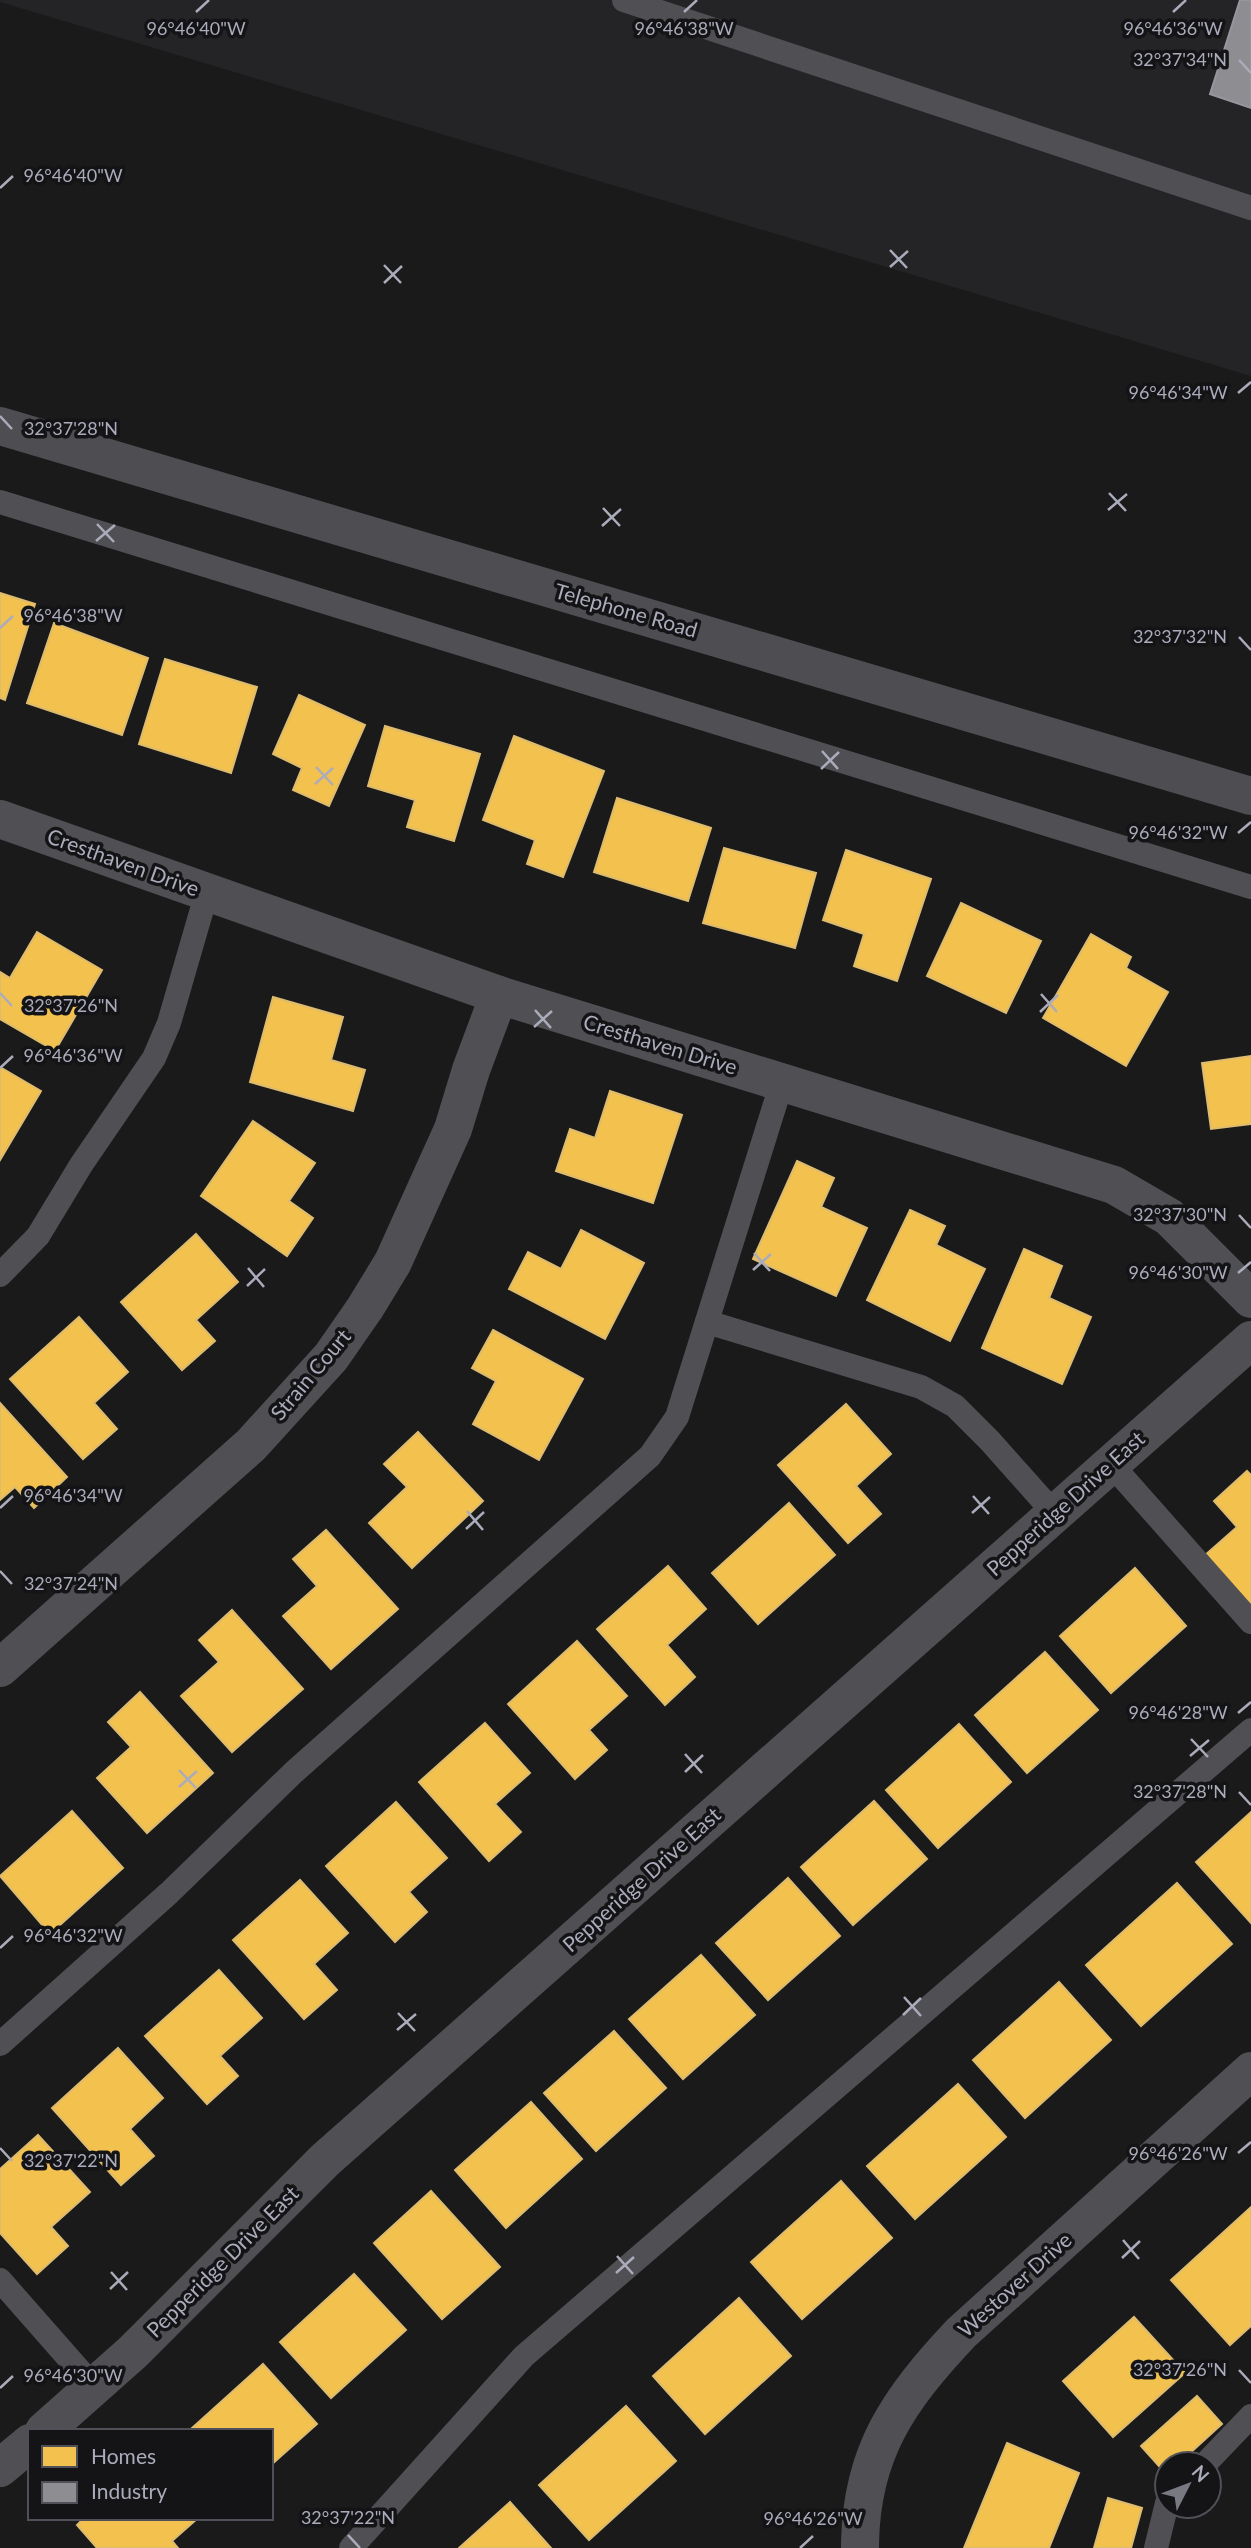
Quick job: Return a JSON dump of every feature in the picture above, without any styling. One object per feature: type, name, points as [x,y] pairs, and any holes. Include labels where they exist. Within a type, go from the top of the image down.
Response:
[{"type":"main road","name":"Telephone Road","points":[[0,426],[1251,796]]},
{"type":"street","name":"Cresthaven Drive","points":[[0,819],[499,995],[1114,1185],[1169,1217],[1251,1299]]},
{"type":"street","name":"Strain Court","points":[[0,1668],[251,1445],[331,1357],[393,1262],[453,1129],[471,1070],[499,995]]},
{"type":"street","name":"Pepperidge Drive East","points":[[46,2429],[133,2353],[325,2160],[1251,1340]]},
{"type":"street","name":"Westover Drive","points":[[860,2548],[860,2528],[869,2480],[882,2437],[901,2404],[930,2366],[961,2333],[1251,2071]]},
{"type":"street","points":[[0,2468],[28,2445]]},
{"type":"lane","points":[[624,0],[1251,208]]},
{"type":"lane","points":[[0,502],[1251,887]]},
{"type":"lane","points":[[0,1275],[38,1236],[81,1165],[154,1058],[169,1023],[207,892]]},
{"type":"lane","points":[[0,2044],[169,1893],[294,1772],[650,1456],[677,1417],[782,1082]]},
{"type":"lane","points":[[707,1322],[921,1387],[955,1406],[1055,1514]]},
{"type":"lane","points":[[1111,1464],[1251,1622]]},
{"type":"lane","points":[[351,2548],[524,2356],[1251,1730]]},
{"type":"lane","points":[[0,2280],[94,2387]]},
{"type":"lane","points":[[1218,2450],[1251,2416]]},
{"type":"lane","points":[[1156,2548],[1163,2520]]},
{"type":"shaded area","points":[[1251,0],[1251,376],[0,2]]},
{"type":"building: Homes","points":[[0,593],[35,604],[5,700],[0,698]]},
{"type":"building: Homes","points":[[54,623],[148,658],[122,735],[27,703]]},
{"type":"building: Homes","points":[[165,659],[257,687],[231,773],[139,744]]},
{"type":"building: Homes","points":[[299,695],[365,725],[329,806],[293,790],[302,768],[273,754]]},
{"type":"building: Homes","points":[[385,726],[480,754],[454,841],[407,827],[415,800],[368,786]]},
{"type":"building: Homes","points":[[514,736],[604,771],[563,877],[527,864],[535,840],[483,820]]},
{"type":"building: Homes","points":[[617,798],[711,828],[688,901],[594,872]]},
{"type":"building: Homes","points":[[724,848],[816,873],[795,948],[703,923]]},
{"type":"building: Homes","points":[[846,850],[931,879],[897,981],[854,966],[864,934],[823,920]]},
{"type":"building: Homes","points":[[961,903],[1041,941],[1006,1013],[927,976]]},
{"type":"building: Homes","points":[[37,932],[102,970],[55,1051],[0,1019],[0,972],[10,978]]},
{"type":"building: Homes","points":[[1091,934],[1131,957],[1126,968],[1168,992],[1126,1066],[1043,1018]]},
{"type":"building: Homes","points":[[273,997],[343,1017],[331,1060],[365,1070],[353,1111],[250,1082]]},
{"type":"building: Homes","points":[[1251,1056],[1251,1124],[1211,1129],[1202,1063]]},
{"type":"building: Homes","points":[[0,1067],[41,1091],[0,1160]]},
{"type":"building: Homes","points":[[610,1091],[682,1115],[653,1203],[556,1171],[570,1129],[595,1138]]},
{"type":"building: Homes","points":[[253,1121],[315,1163],[289,1201],[313,1218],[287,1256],[201,1196]]},
{"type":"building: Homes","points":[[797,1161],[834,1178],[821,1207],[867,1228],[836,1296],[753,1259]]},
{"type":"building: Homes","points":[[910,1210],[945,1226],[936,1245],[985,1269],[950,1341],[867,1300]]},
{"type":"building: Homes","points":[[581,1230],[644,1263],[605,1339],[509,1289],[528,1252],[561,1269]]},
{"type":"building: Homes","points":[[196,1234],[238,1282],[196,1320],[215,1341],[182,1370],[121,1302]]},
{"type":"building: Homes","points":[[1024,1249],[1062,1266],[1049,1298],[1091,1317],[1062,1384],[982,1348]]},
{"type":"building: Homes","points":[[79,1317],[128,1372],[94,1403],[117,1429],[83,1459],[10,1379]]},
{"type":"building: Homes","points":[[493,1330],[583,1379],[539,1460],[473,1424],[496,1381],[472,1368]]},
{"type":"building: Homes","points":[[0,1403],[67,1477],[34,1508],[15,1487],[0,1500]]},
{"type":"building: Homes","points":[[846,1404],[891,1454],[856,1486],[881,1514],[848,1543],[778,1465]]},
{"type":"building: Homes","points":[[418,1432],[483,1501],[412,1568],[369,1523],[407,1487],[384,1464]]},
{"type":"building: Homes","points":[[1247,1471],[1251,1475],[1251,1608],[1204,1556],[1237,1527],[1214,1501]]},
{"type":"building: Homes","points":[[789,1503],[835,1555],[758,1624],[712,1573]]},
{"type":"building: Homes","points":[[326,1530],[398,1609],[331,1669],[283,1616],[317,1586],[293,1559]]},
{"type":"building: Homes","points":[[668,1566],[706,1609],[667,1645],[695,1677],[665,1705],[597,1629]]},
{"type":"building: Homes","points":[[1135,1568],[1186,1626],[1111,1693],[1060,1636]]},
{"type":"building: Homes","points":[[232,1610],[303,1689],[232,1752],[181,1696],[219,1662],[199,1640]]},
{"type":"building: Homes","points":[[577,1641],[627,1696],[589,1730],[607,1750],[575,1779],[508,1704]]},
{"type":"building: Homes","points":[[1045,1652],[1098,1710],[1027,1773],[975,1715]]},
{"type":"building: Homes","points":[[140,1692],[213,1773],[147,1833],[97,1778],[131,1747],[108,1722]]},
{"type":"building: Homes","points":[[485,1723],[530,1773],[495,1804],[521,1832],[489,1861],[419,1782]]},
{"type":"building: Homes","points":[[959,1724],[1011,1782],[938,1848],[886,1790]]},
{"type":"building: Homes","points":[[874,1801],[927,1859],[853,1925],[801,1867]]},
{"type":"building: Homes","points":[[396,1802],[447,1858],[409,1892],[427,1912],[395,1942],[326,1866]]},
{"type":"building: Homes","points":[[72,1811],[123,1868],[50,1934],[0,1876]]},
{"type":"building: Homes","points":[[1251,1812],[1251,1923],[1196,1862]]},
{"type":"building: Homes","points":[[788,1878],[840,1936],[768,2000],[716,1943]]},
{"type":"building: Homes","points":[[300,1880],[348,1933],[314,1964],[337,1990],[304,2019],[233,1940]]},
{"type":"building: Homes","points":[[1177,1883],[1232,1944],[1141,2026],[1086,1965]]},
{"type":"building: Homes","points":[[701,1955],[755,2015],[683,2079],[629,2019]]},
{"type":"building: Homes","points":[[219,1970],[262,2018],[220,2056],[238,2076],[207,2104],[145,2036]]},
{"type":"building: Homes","points":[[1059,1982],[1111,2040],[1025,2118],[973,2060]]},
{"type":"building: Homes","points":[[614,2031],[666,2088],[596,2151],[544,2093]]},
{"type":"building: Homes","points":[[118,2048],[163,2098],[130,2129],[154,2156],[121,2185],[52,2108]]},
{"type":"building: Homes","points":[[958,2084],[1006,2137],[915,2219],[867,2166]]},
{"type":"building: Homes","points":[[531,2102],[582,2159],[506,2228],[455,2170]]},
{"type":"building: Homes","points":[[38,2135],[90,2192],[51,2227],[68,2246],[37,2274],[0,2233],[0,2169]]},
{"type":"building: Homes","points":[[841,2181],[892,2238],[802,2319],[751,2262]]},
{"type":"building: Homes","points":[[431,2191],[500,2267],[442,2319],[374,2243]]},
{"type":"building: Homes","points":[[1251,2207],[1251,2326],[1230,2345],[1171,2280]]},
{"type":"building: Homes","points":[[354,2274],[406,2330],[331,2398],[280,2342]]},
{"type":"building: Homes","points":[[739,2298],[791,2356],[705,2434],[653,2376]]},
{"type":"building: Homes","points":[[1134,2317],[1185,2373],[1113,2437],[1063,2381]]},
{"type":"building: Homes","points":[[263,2364],[317,2424],[273,2463],[273,2429],[192,2428]]},
{"type":"building: Homes","points":[[1197,2396],[1222,2424],[1193,2450],[1153,2450],[1153,2459],[1141,2446]]},
{"type":"building: Homes","points":[[626,2406],[676,2461],[589,2540],[539,2485]]},
{"type":"building: Homes","points":[[1007,2443],[1079,2473],[1049,2548],[964,2548]]},
{"type":"building: Homes","points":[[1108,2498],[1142,2508],[1131,2548],[1094,2548]]},
{"type":"building: Homes","points":[[510,2502],[551,2548],[459,2548]]},
{"type":"building: Homes","points":[[82,2520],[196,2520],[172,2541],[178,2548],[97,2548],[77,2525]]},
{"type":"building: Industry","points":[[1240,0],[1251,0],[1251,108],[1210,94]]}]
